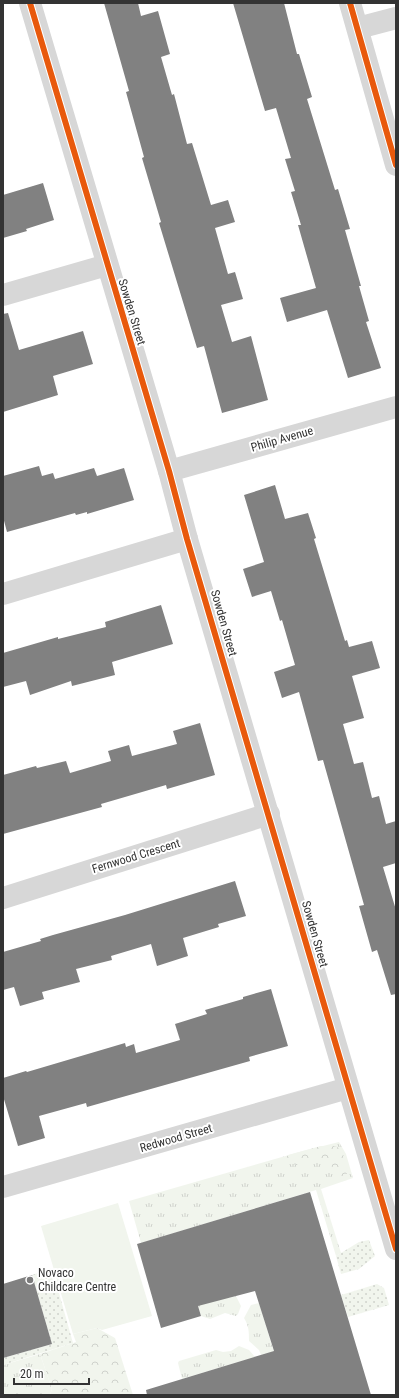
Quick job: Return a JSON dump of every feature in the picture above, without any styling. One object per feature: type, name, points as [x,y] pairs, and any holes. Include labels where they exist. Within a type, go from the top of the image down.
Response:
[{"type":"street","name":"Sowden Street","points":[[30,3],[169,471],[187,539],[396,1250]]},
{"type":"street","points":[[350,3],[396,164]]},
{"type":"street","points":[[358,28],[396,18]]},
{"type":"street","points":[[3,295],[107,265]]},
{"type":"street","name":"Philip Avenue","points":[[169,471],[396,407]]},
{"type":"street","points":[[3,594],[187,539]]},
{"type":"street","name":"Fernwood Crescent","points":[[3,898],[269,814]]},
{"type":"street","name":"Redwood Street","points":[[3,1187],[348,1088]]},
{"type":"green space","points":[[339,1142],[346,1154],[353,1178],[321,1189],[341,1253],[336,1256],[316,1190],[141,1243],[129,1201]]},
{"type":"green space","points":[[321,1146],[333,1146],[340,1149],[344,1157],[347,1180],[339,1182],[329,1161],[322,1159],[296,1165],[286,1162],[285,1159],[288,1155]]},
{"type":"green space","points":[[118,1203],[152,1316],[102,1330],[97,1328],[73,1334],[41,1226]]},
{"type":"green space","points":[[369,1240],[375,1256],[359,1269],[341,1274],[336,1256],[359,1242]]},
{"type":"green space","points":[[52,1268],[73,1343],[3,1365],[3,1358],[52,1344],[32,1275]]},
{"type":"green space","points":[[188,1273],[229,1298],[236,1296],[241,1306],[238,1314],[236,1316],[225,1313],[210,1319],[201,1316]]},
{"type":"green space","points":[[377,1284],[384,1288],[389,1305],[348,1317],[341,1295]]},
{"type":"green space","points":[[259,1303],[274,1352],[261,1355],[259,1350],[249,1341],[247,1324],[244,1318],[251,1305]]},
{"type":"green space","points":[[97,1328],[115,1338],[133,1395],[50,1395],[52,1389],[40,1354],[76,1342],[73,1334]]},
{"type":"green space","points":[[239,1346],[249,1350],[255,1357],[182,1379],[178,1363],[179,1361],[216,1350],[223,1352],[231,1351]]},
{"type":"green space","points":[[40,1354],[52,1389],[50,1395],[3,1395],[3,1365]]},
{"type":"building","points":[[104,3],[138,3],[141,16],[158,11],[170,54],[161,57],[172,95],[174,94],[187,144],[192,143],[211,205],[228,200],[235,222],[215,228],[228,274],[235,272],[243,299],[221,305],[232,342],[251,336],[268,400],[222,413],[204,346],[197,348],[159,223],[161,222],[142,158],[144,157],[126,92],[129,91]]},
{"type":"building","points":[[233,3],[284,3],[297,54],[299,54],[312,97],[307,99],[335,190],[338,189],[350,229],[345,230],[369,321],[366,322],[381,368],[348,378],[327,310],[287,322],[280,298],[316,288],[298,225],[301,225],[291,192],[295,191],[285,159],[291,158],[276,108],[265,111]]},
{"type":"building","points":[[43,183],[54,220],[26,229],[27,231],[3,238],[3,195]]},
{"type":"building","points":[[8,313],[19,350],[83,331],[93,364],[53,376],[58,395],[3,412],[3,314]]},
{"type":"building","points":[[39,466],[42,476],[53,473],[55,479],[94,468],[97,476],[124,468],[134,500],[87,514],[87,512],[76,515],[75,513],[7,532],[3,517],[3,476]]},
{"type":"building","points":[[275,485],[285,519],[308,513],[316,538],[314,539],[345,641],[347,640],[349,647],[372,641],[380,668],[352,676],[364,718],[343,724],[354,764],[363,762],[372,798],[379,796],[386,824],[396,821],[396,863],[383,867],[396,910],[396,994],[391,995],[377,950],[372,952],[359,906],[364,905],[323,760],[318,761],[299,692],[282,698],[274,672],[295,665],[282,620],[280,621],[271,591],[252,597],[243,569],[264,562],[244,495]]},
{"type":"building","points":[[161,605],[173,644],[112,662],[115,675],[72,686],[71,681],[30,695],[26,681],[3,687],[3,653],[58,637],[58,639],[106,627],[105,622]]},
{"type":"building","points":[[200,723],[215,775],[167,789],[166,785],[101,804],[102,807],[3,834],[3,775],[36,766],[37,768],[66,761],[70,773],[111,761],[108,751],[129,745],[132,756],[177,744],[173,731]]},
{"type":"building","points":[[235,881],[246,916],[218,924],[219,927],[183,938],[188,956],[157,966],[151,944],[111,956],[112,960],[76,969],[80,982],[42,992],[44,999],[20,1006],[14,987],[3,990],[3,952],[41,941],[40,939],[53,935],[125,915]]},
{"type":"building","points":[[271,989],[288,1046],[249,1057],[250,1061],[87,1107],[86,1103],[39,1116],[45,1138],[18,1146],[3,1096],[3,1078],[125,1043],[126,1047],[134,1044],[136,1053],[180,1040],[175,1024],[207,1014],[205,1010]]},
{"type":"building","points":[[310,1192],[371,1395],[147,1395],[146,1390],[274,1351],[255,1291],[198,1306],[201,1316],[161,1328],[137,1244]]},
{"type":"building","name":"Novaco Childcare Centre","points":[[32,1275],[52,1344],[3,1358],[3,1284]]},
{"type":"cycle path","points":[[30,3],[169,471],[187,539],[396,1249]]},
{"type":"cycle path","points":[[350,3],[396,165]]},
{"type":"place","name":"Novaco Childcare Centre","points":[[30,1280]]}]
